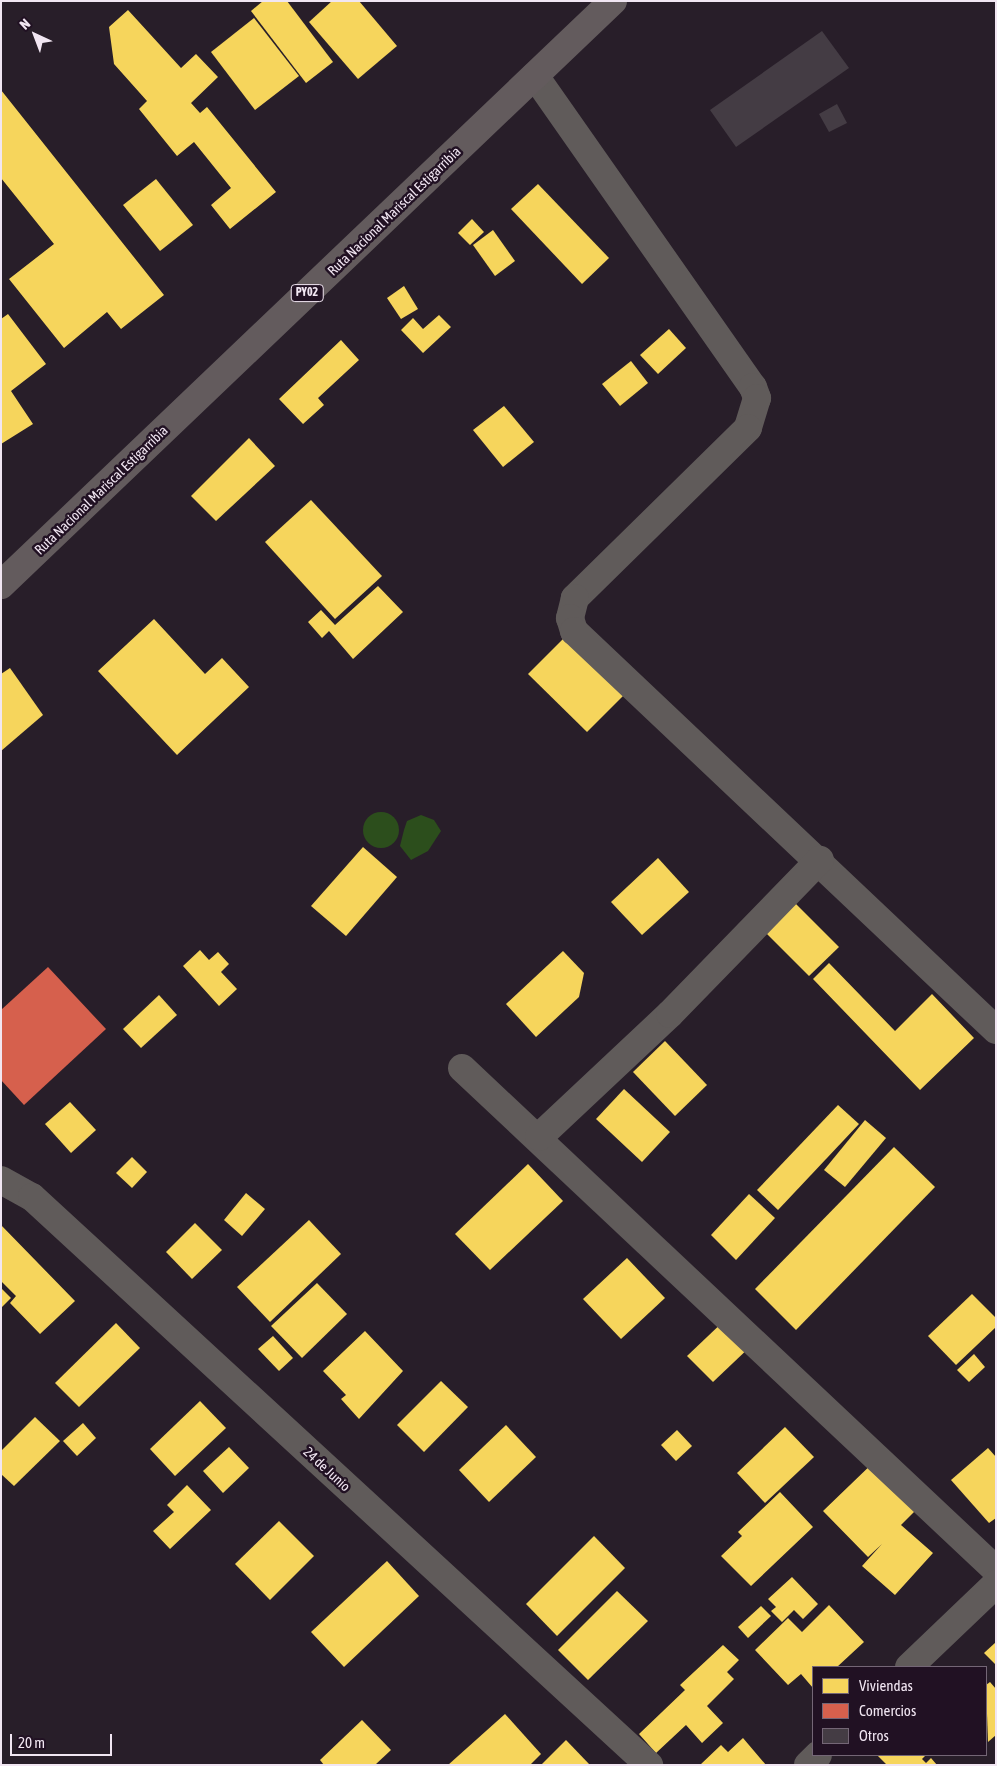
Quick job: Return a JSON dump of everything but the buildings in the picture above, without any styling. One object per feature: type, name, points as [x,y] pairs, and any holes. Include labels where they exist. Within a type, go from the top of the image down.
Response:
[{"type":"main road","name":"Ruta Nacional Mariscal Estigarribia","points":[[1,585],[612,1]]},
{"type":"street","points":[[535,76],[757,398],[748,428],[576,598],[572,625],[728,779],[820,860],[996,1030]]},
{"type":"street","points":[[539,1137],[670,1014],[820,860]]},
{"type":"street","points":[[462,1068],[539,1137],[996,1570]]},
{"type":"street","name":"24 de Junio","points":[[1,1180],[32,1197],[649,1765]]},
{"type":"street","points":[[910,1666],[996,1584]]},
{"type":"street","points":[[808,1765],[817,1756]]},
{"type":"green space","points":[[381,812],[388,813],[394,817],[398,823],[398,837],[394,843],[388,847],[381,848],[374,847],[368,843],[364,837],[363,830],[364,823],[368,817],[374,813]]},
{"type":"green space","points":[[421,815],[434,820],[441,831],[428,851],[411,860],[400,846],[407,821]]}]
